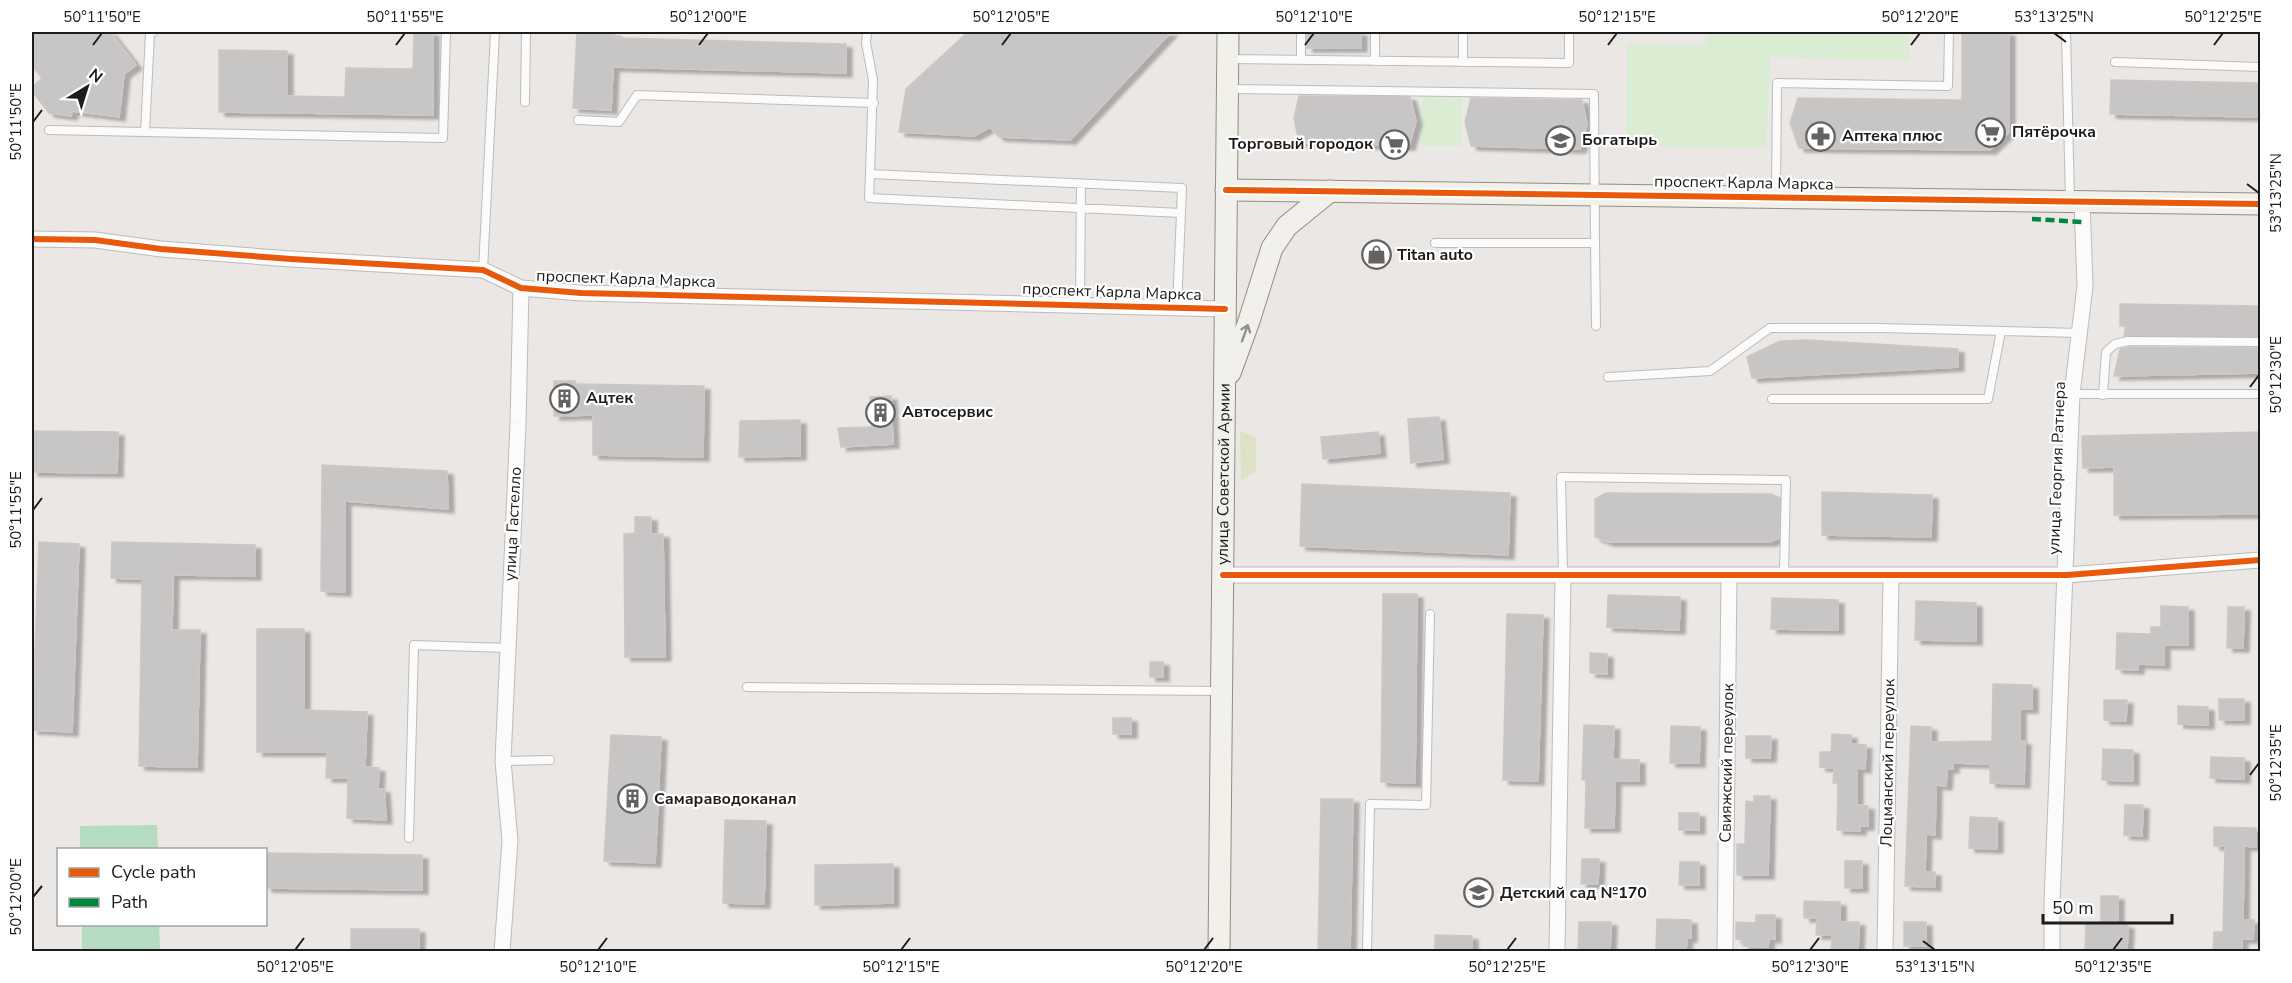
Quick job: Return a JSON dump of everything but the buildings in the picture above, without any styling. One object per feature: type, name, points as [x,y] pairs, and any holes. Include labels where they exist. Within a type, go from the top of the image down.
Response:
[{"type":"street","name":"улица Советской Армии","points":[[1219,951],[1228,32]]},
{"type":"street","name":"проспект Карла Маркса","points":[[1226,190],[2260,204]]},
{"type":"street","points":[[1224,387],[1249,321],[1272,248],[1287,226],[1330,191]]},
{"type":"street","name":"улица Георгия Ратнера","points":[[2052,951],[2072,394],[2085,286],[2076,201]]},
{"type":"street","name":"проспект Карла Маркса","points":[[32,239],[95,240],[161,249],[483,270],[521,288],[580,293],[1225,309]]},
{"type":"street","name":"улица Гастелло","points":[[502,951],[510,841],[503,761],[521,288]]},
{"type":"street","points":[[1223,575],[2067,575],[2260,560]]},
{"type":"street","points":[[1557,951],[1563,575]]},
{"type":"street","name":"Свияжский переулок","points":[[1725,951],[1729,575]]},
{"type":"street","name":"Лоцманский переулок","points":[[1885,951],[1891,575]]},
{"type":"lane","points":[[145,132],[150,34],[153,32]]},
{"type":"lane","points":[[49,130],[443,138],[446,32]]},
{"type":"lane","points":[[483,270],[495,32]]},
{"type":"lane","points":[[525,102],[526,32]]},
{"type":"lane","points":[[867,32],[874,103],[869,198],[1181,213]]},
{"type":"lane","points":[[1301,32],[1301,60]]},
{"type":"lane","points":[[1375,32],[1375,61]]},
{"type":"lane","points":[[1461,62],[1463,62],[1463,32]]},
{"type":"lane","points":[[1227,59],[1569,63],[1569,32]]},
{"type":"lane","points":[[1776,197],[1777,84],[1948,86],[1949,32]]},
{"type":"lane","points":[[2066,32],[2076,201]]},
{"type":"lane","points":[[2115,62],[2260,67]]},
{"type":"lane","points":[[1227,88],[1594,93],[1593,195],[1596,326]]},
{"type":"lane","points":[[578,120],[619,122],[638,95],[874,103]]},
{"type":"lane","points":[[870,174],[1182,188],[1177,307]]},
{"type":"lane","points":[[1080,305],[1081,184]]},
{"type":"lane","points":[[1435,243],[1595,243]]},
{"type":"lane","points":[[1608,377],[1710,371],[1770,328],[2079,333]]},
{"type":"lane","points":[[1772,399],[1988,399],[2001,331]]},
{"type":"lane","points":[[2103,394],[2106,352],[2115,344],[2128,341],[2260,342]]},
{"type":"lane","points":[[2072,394],[2260,394]]},
{"type":"lane","points":[[1563,575],[1561,477],[1786,480],[1784,575]]},
{"type":"lane","points":[[1367,951],[1370,804],[1426,805],[1430,614]]},
{"type":"lane","points":[[409,838],[414,645],[508,648]]},
{"type":"lane","points":[[747,687],[1222,691]]},
{"type":"lane","points":[[503,761],[550,760]]},
{"type":"green space","points":[[1707,32],[1909,32],[1909,61],[1771,57],[1766,147],[1626,146],[1627,44],[1706,46]]},
{"type":"green space","points":[[1422,97],[1462,98],[1461,146],[1421,146]]},
{"type":"green space","points":[[1240,431],[1256,437],[1256,471],[1241,481]]},
{"type":"green space","points":[[157,825],[158,848],[80,848],[80,826]]},
{"type":"green space","points":[[82,926],[159,926],[160,951],[82,951]]},
{"type":"marked path","points":[[2032,219],[2082,222]]},
{"type":"cycle path","points":[[1226,190],[2260,204]]},
{"type":"cycle path","points":[[32,239],[95,240],[161,249],[483,270],[521,288],[581,293],[1225,309]]},
{"type":"cycle path","points":[[1223,575],[2067,575],[2260,560]]},
{"type":"place","name":"Пятёрочка","points":[[1991,132]]},
{"type":"place","name":"Аптека плюс","points":[[1821,136]]},
{"type":"place","name":"Богатырь","points":[[1561,140]]},
{"type":"place","name":"Торговый городок","points":[[1394,144]]},
{"type":"place","name":"Titan auto","points":[[1376,255]]},
{"type":"place","name":"Ацтек","points":[[565,398]]},
{"type":"place","name":"Автосервис","points":[[881,412]]},
{"type":"place","name":"Самараводоканал","points":[[633,799]]},
{"type":"place","name":"Детский сад №170","points":[[1479,893]]}]
